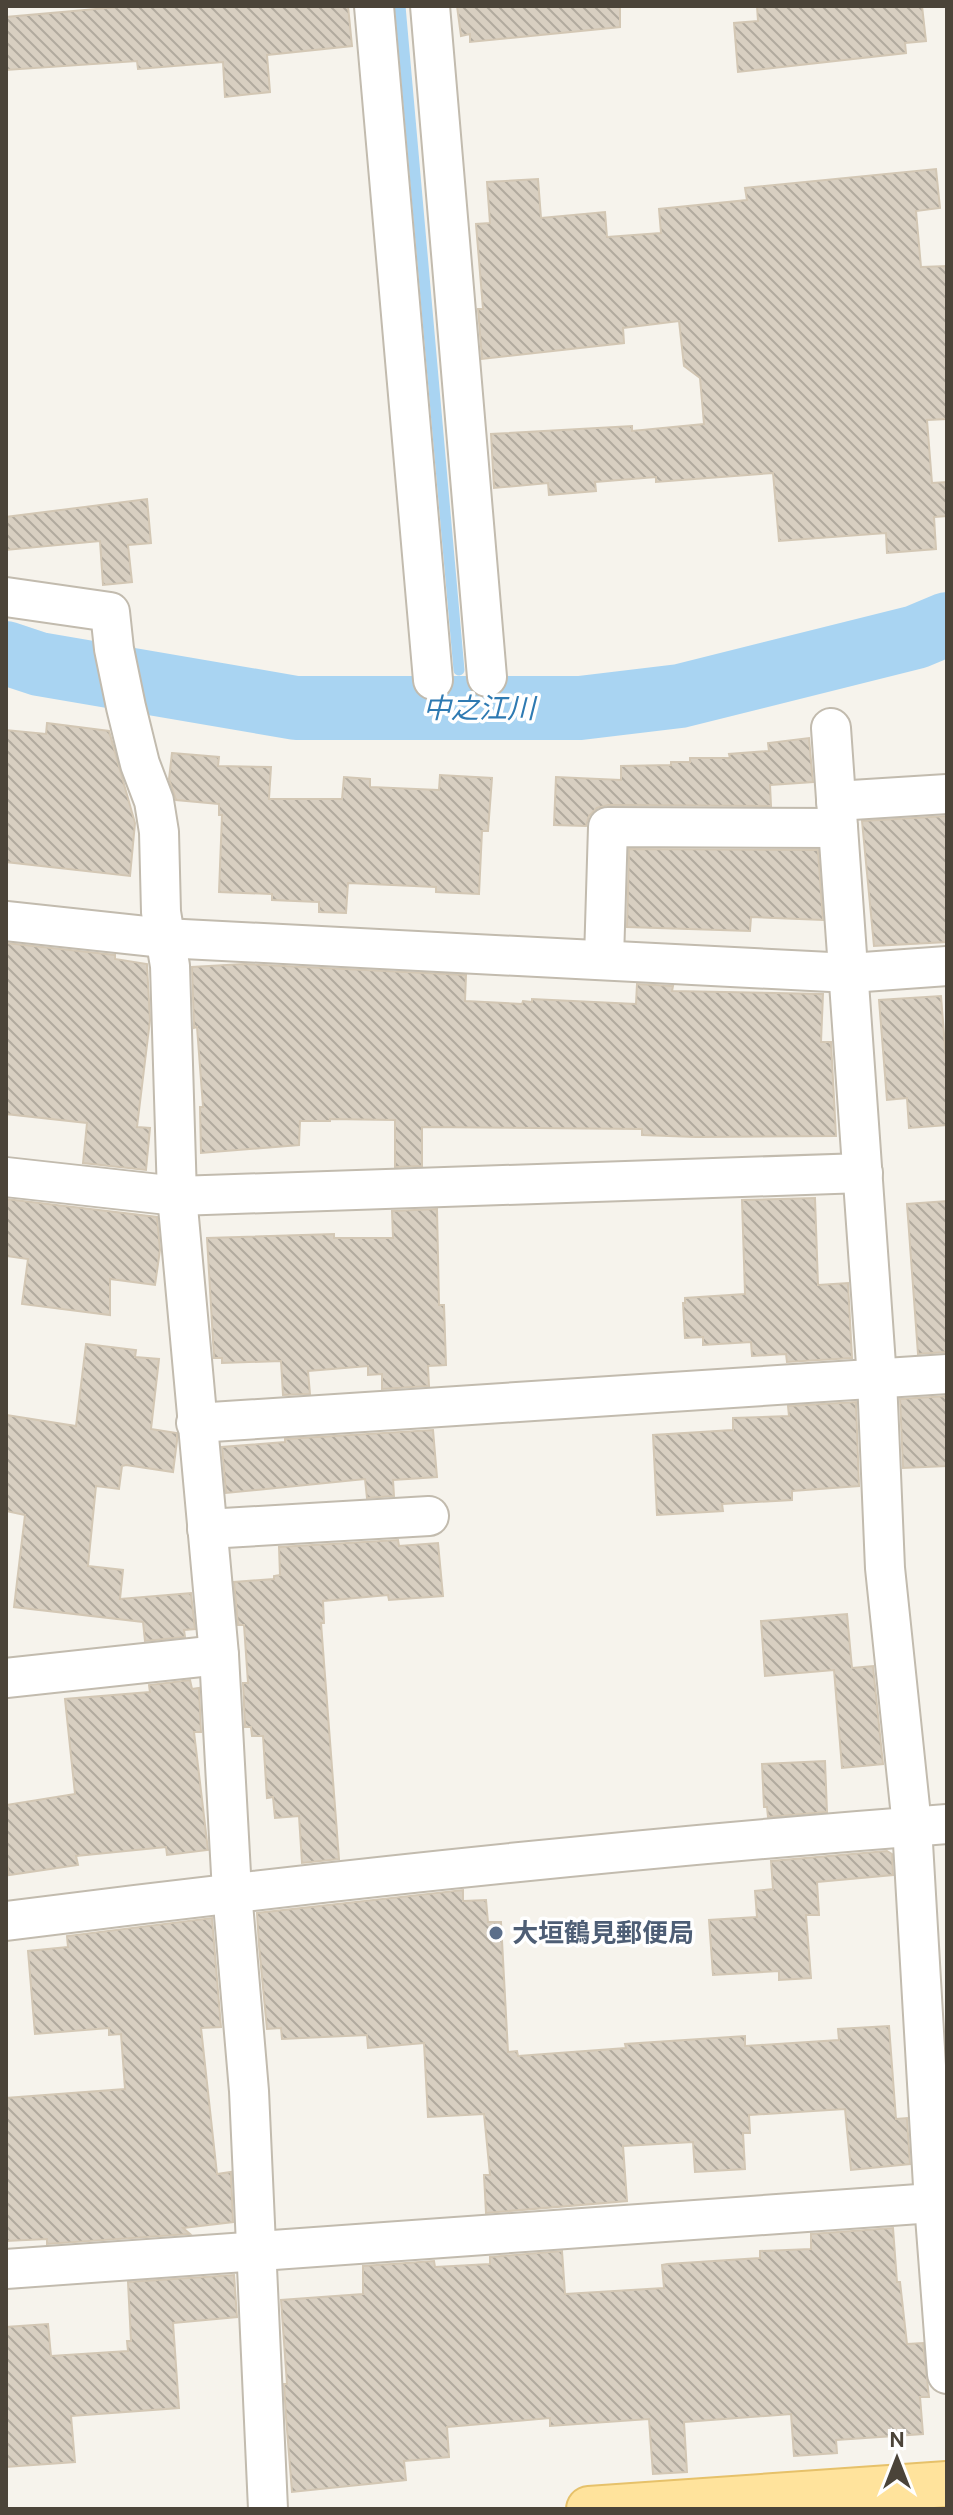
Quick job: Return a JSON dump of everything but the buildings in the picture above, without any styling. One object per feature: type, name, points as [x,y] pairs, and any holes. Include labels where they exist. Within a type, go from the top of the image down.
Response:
[{"type":"main road","points":[[589,2509],[838,2500],[947,2484]]},
{"type":"street","points":[[374,6],[433,680]]},
{"type":"street","points":[[430,6],[487,677]]},
{"type":"street","points":[[6,597],[110,612],[126,707],[140,764],[154,801],[159,832],[161,912],[170,966],[177,1196],[219,1655],[232,1892],[249,2091],[268,2509]]},
{"type":"street","points":[[831,728],[877,1379],[885,1568],[929,1825],[947,2374]]},
{"type":"street","points":[[604,959],[608,827],[837,814],[947,794]]},
{"type":"street","points":[[6,921],[164,938],[850,973],[947,966]]},
{"type":"street","points":[[6,1177],[177,1196],[863,1173]]},
{"type":"street","points":[[196,1423],[947,1374]]},
{"type":"street","points":[[207,1529],[429,1516]]},
{"type":"street","points":[[6,1678],[219,1655]]},
{"type":"street","points":[[6,1921],[464,1866],[929,1825]]},
{"type":"street","points":[[6,2269],[940,2203]]},
{"type":"waterway","points":[[400,6],[459,670]]},
{"type":"waterway","name":"中之江川","points":[[6,653],[39,664],[296,708],[580,708],[680,696],[916,637],[947,624]]},
{"type":"place","name":"大垣鶴見郵便局","points":[[496,1933]]}]
